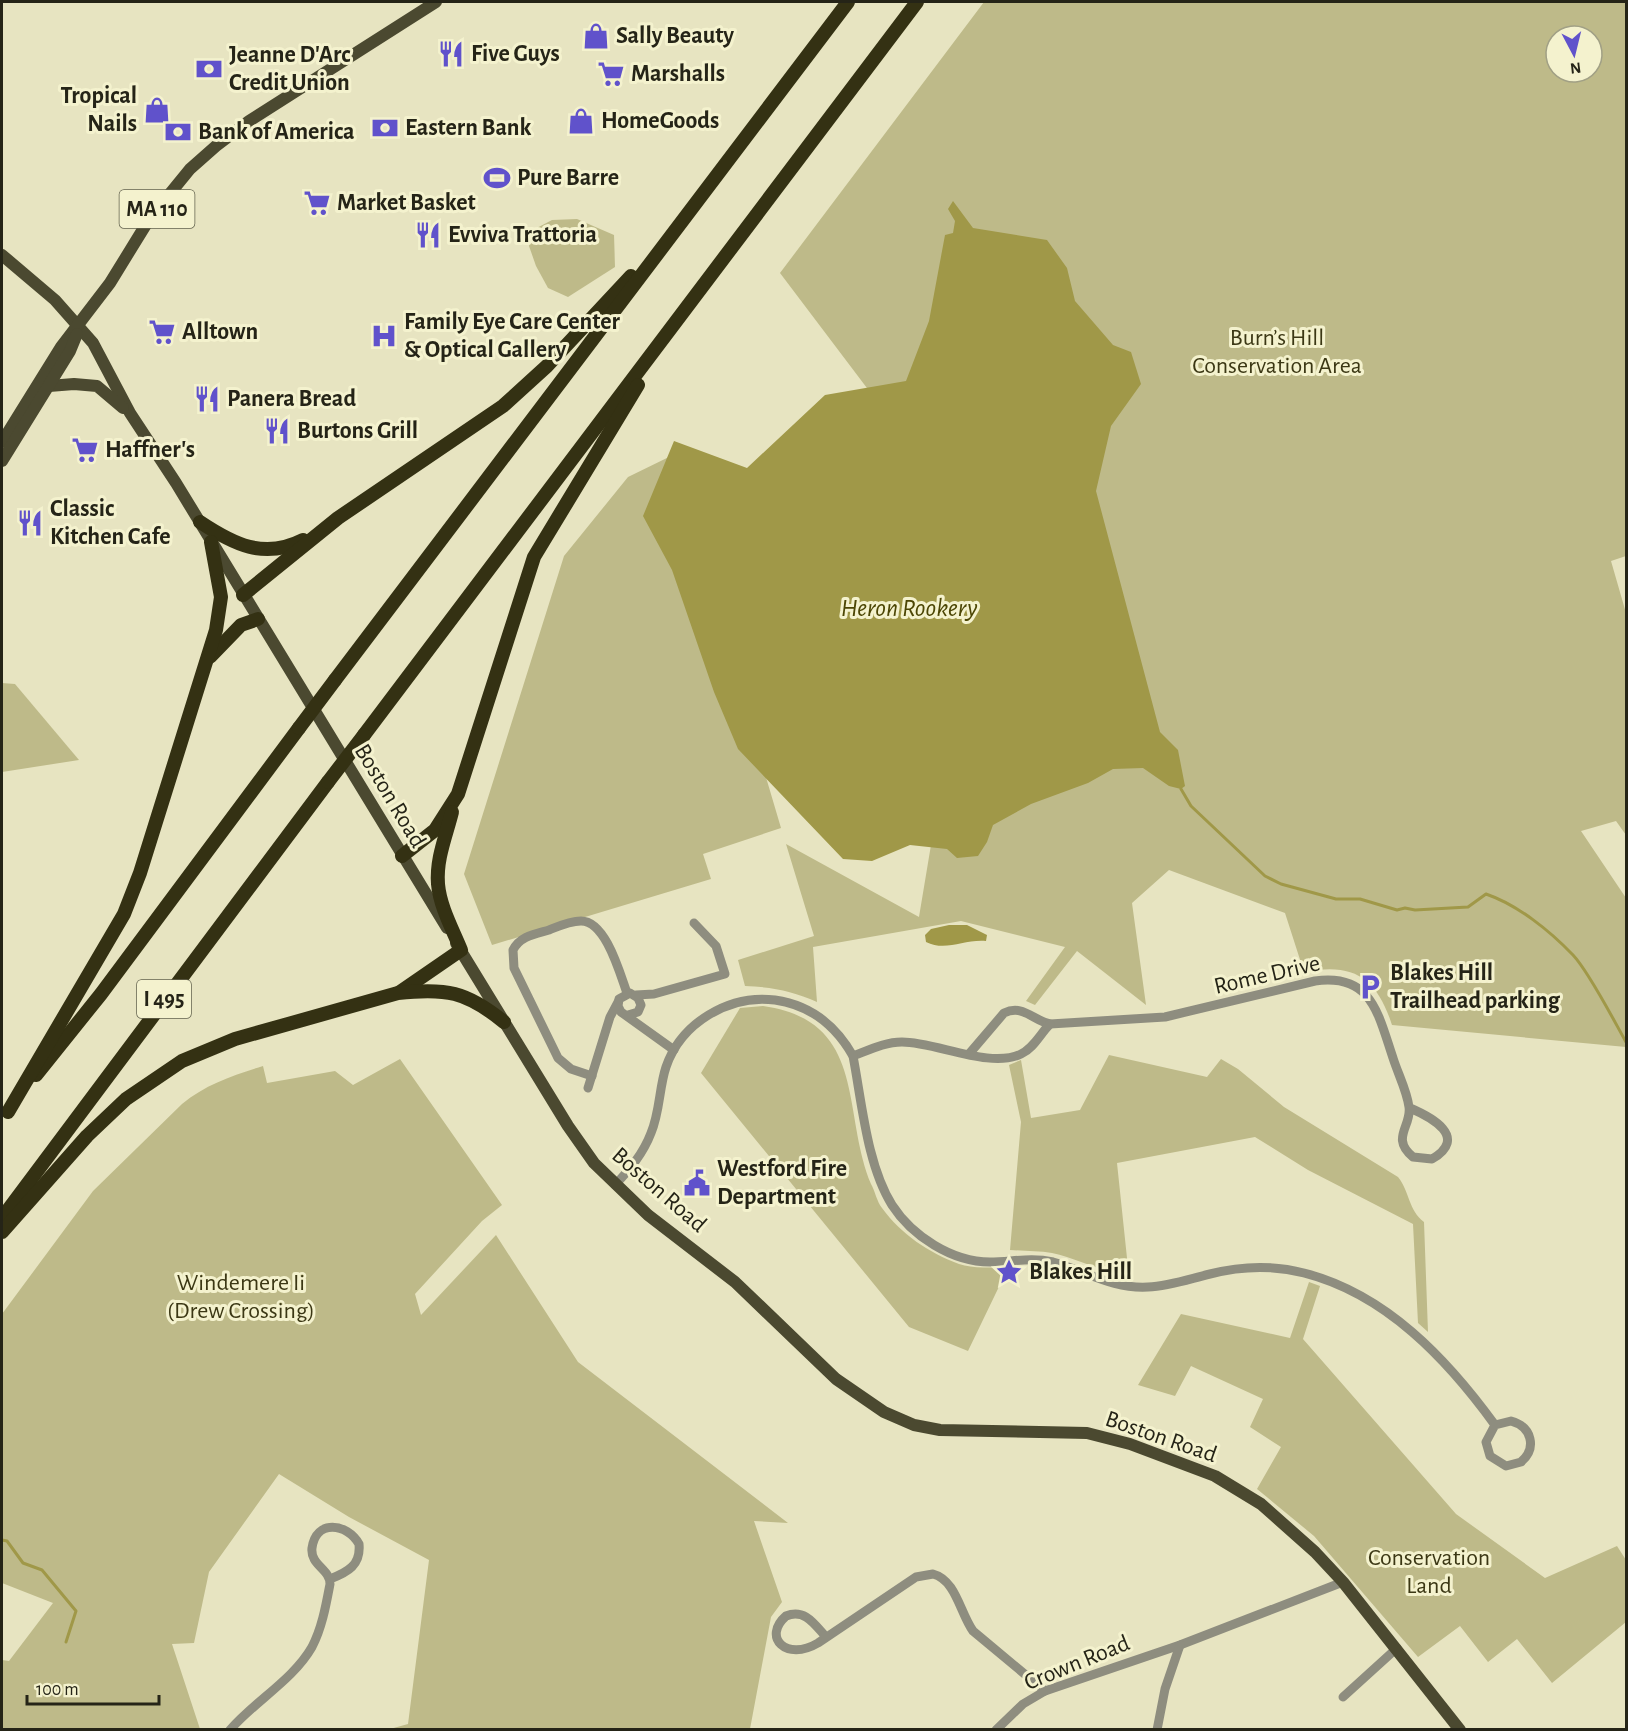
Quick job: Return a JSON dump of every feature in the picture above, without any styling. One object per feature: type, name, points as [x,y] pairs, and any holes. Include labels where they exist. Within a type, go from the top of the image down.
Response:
[{"type":"highway","name":"I 495","points":[[5,1117],[101,994],[335,680],[848,2]]},
{"type":"highway","name":"I 495","points":[[2,1218],[917,2]]},
{"type":"highway","points":[[243,596],[326,528],[503,406],[547,366],[668,238]]},
{"type":"highway","points":[[399,993],[461,950],[438,885],[442,847],[455,800],[534,557],[673,327]]},
{"type":"highway","points":[[200,522],[235,544],[250,549],[264,550],[297,543],[326,528]]},
{"type":"highway","points":[[5,1117],[124,914],[140,873],[216,630],[221,597],[211,542]]},
{"type":"highway","points":[[205,663],[230,634],[241,626],[258,619]]},
{"type":"highway","points":[[402,856],[435,830],[455,800]]},
{"type":"highway","points":[[2,1233],[106,1117],[140,1089],[182,1061],[235,1039],[399,993],[450,991],[472,999],[504,1022]]},
{"type":"main road","name":"MA 110","points":[[2,442],[62,347],[79,327],[157,208],[210,151],[249,121],[436,2]]},
{"type":"main road","name":"Boston Road","points":[[2,255],[55,300],[93,343],[130,413],[200,522],[243,596],[580,1145],[615,1185],[735,1282],[836,1379],[884,1412],[914,1425],[940,1430],[1087,1433],[1130,1444],[1180,1461],[1215,1476],[1261,1504],[1286,1524],[1343,1582],[1460,1730]]},
{"type":"main road","name":"MA 110","points":[[2,462],[70,351],[79,327]]},
{"type":"main road","points":[[49,386],[74,384],[98,386],[130,413]]},
{"type":"street","points":[[592,1076],[571,1070],[558,1058],[514,969],[513,950],[524,937],[571,922],[587,922],[600,932],[609,947],[631,994],[640,1007],[650,1033]]},
{"type":"street","points":[[588,1088],[612,1011],[618,1002],[631,994],[654,994],[725,974],[716,946],[693,923]]},
{"type":"street","name":"Rome Drive","points":[[969,1054],[1004,1013],[1010,1010],[1023,1011],[1050,1024],[1165,1017],[1315,981],[1344,981],[1362,991],[1374,1005],[1410,1108]]},
{"type":"street","points":[[607,1031],[612,1022],[626,1015],[635,1014],[654,994]]},
{"type":"street","points":[[615,1185],[634,1165],[647,1144],[655,1123],[663,1076],[674,1050],[691,1029],[708,1015],[737,1003],[768,999],[788,1002],[811,1011],[838,1034],[853,1056],[880,1181],[899,1215],[935,1245],[975,1261],[1028,1259],[1053,1262],[1101,1281],[1132,1287],[1162,1286],[1241,1268],[1288,1270],[1318,1277],[1375,1305],[1428,1345],[1460,1379],[1495,1425]]},
{"type":"street","points":[[618,1002],[619,1009],[674,1050]]},
{"type":"street","points":[[853,1056],[879,1046],[902,1042],[1000,1058],[1020,1055],[1029,1049],[1050,1024]]},
{"type":"street","points":[[1410,1108],[1434,1119],[1444,1129],[1443,1150],[1432,1159],[1413,1157],[1404,1148],[1402,1134],[1410,1108]]},
{"type":"street","points":[[1511,1421],[1526,1430],[1531,1447],[1521,1462],[1506,1466],[1490,1456],[1486,1442],[1495,1425],[1511,1421]]},
{"type":"street","points":[[334,1526],[346,1529],[359,1544],[358,1559],[353,1567],[330,1579],[317,1564],[312,1547],[324,1529],[334,1526]]},
{"type":"street","points":[[826,1637],[801,1614],[786,1616],[777,1629],[781,1644],[794,1651],[811,1647],[826,1637],[916,1577],[933,1574],[948,1583],[965,1620],[973,1631],[1045,1691]]},
{"type":"street","points":[[230,1730],[299,1664],[312,1646],[321,1624],[330,1579]]},
{"type":"street","name":"Crown Road","points":[[996,1730],[1023,1704],[1045,1691],[1180,1645],[1343,1582]]},
{"type":"street","points":[[1157,1730],[1167,1680],[1180,1645]]},
{"type":"street","points":[[1342,1697],[1397,1648]]},
{"type":"green space","name":"Burn’s Hill Conservation Area","points":[[984,2],[1626,2],[1626,556],[1611,561],[1626,613],[1626,835],[1616,821],[1581,831],[1626,898],[1626,1047],[1392,1025],[1379,995],[1361,977],[1337,969],[1304,972],[1285,913],[1169,870],[1132,903],[1146,1005],[1077,951],[1035,1005],[1026,1001],[1065,947],[961,921],[813,947],[817,1002],[782,990],[745,986],[738,960],[814,936],[786,844],[919,917],[961,665],[1065,650],[780,273]]},
{"type":"green space","points":[[577,219],[614,235],[615,267],[568,297],[548,288],[536,266],[529,246],[533,230],[552,220]]},
{"type":"green space","points":[[671,456],[781,828],[703,854],[711,879],[492,945],[464,874],[564,556],[628,477]]},
{"type":"green space","points":[[2,683],[15,684],[79,760],[2,772]]},
{"type":"green space","points":[[763,1006],[797,1015],[820,1030],[835,1050],[845,1073],[862,1156],[871,1184],[880,1206],[898,1226],[916,1242],[948,1260],[970,1267],[1008,1268],[968,1351],[909,1327],[701,1073],[740,1008]]},
{"type":"green space","points":[[1109,1055],[1207,1077],[1221,1059],[1238,1069],[1284,1107],[1398,1177],[1415,1212],[1424,1222],[1428,1332],[1418,1323],[1413,1224],[1308,1170],[1255,1137],[1117,1163],[1129,1277],[1052,1253],[1010,1250],[1021,1122],[1009,1065],[1021,1060],[1031,1118],[1080,1110]]},
{"type":"green space","name":"Windemere Ii (Drew Crossing)","points":[[400,1059],[502,1205],[482,1221],[415,1294],[421,1315],[496,1235],[578,1362],[788,1523],[754,1521],[782,1602],[771,1617],[750,1729],[390,1729],[408,1724],[429,1560],[349,1517],[279,1474],[209,1572],[194,1643],[172,1644],[200,1729],[2,1729],[2,1660],[9,1661],[53,1603],[2,1583],[2,1314],[93,1191],[191,1097],[231,1077],[263,1066],[267,1083],[335,1071],[353,1085]]},
{"type":"green space","name":"Conservation Land","points":[[1309,1282],[1320,1286],[1303,1339],[1456,1514],[1545,1578],[1617,1546],[1626,1560],[1626,1622],[1552,1683],[1517,1639],[1488,1662],[1460,1626],[1418,1657],[1314,1536],[1257,1489],[1281,1447],[1250,1427],[1263,1399],[1191,1366],[1175,1396],[1138,1385],[1181,1314],[1290,1338]]},
{"type":"water","name":"Heron Rookery","points":[[953,201],[973,228],[1047,240],[1067,268],[1075,301],[1113,345],[1131,352],[1141,384],[1111,426],[1096,491],[1160,732],[1178,750],[1185,786],[1181,789],[1169,786],[1143,768],[1113,769],[1088,783],[1031,804],[993,825],[987,842],[978,856],[957,858],[947,849],[910,845],[872,861],[843,859],[738,749],[714,692],[672,570],[643,516],[674,441],[747,468],[825,395],[906,381],[929,321],[945,235],[953,233],[955,221],[948,209]]},
{"type":"water","points":[[949,925],[967,925],[987,935],[986,941],[948,946],[926,942],[925,935],[931,929]]},
{"type":"waterway","points":[[1181,789],[1191,806],[1265,876],[1281,884],[1336,899],[1360,899],[1397,910],[1468,907],[1486,894],[1510,905],[1544,928],[1573,955],[1593,984],[1626,1042]]},
{"type":"waterway","points":[[2,1540],[7,1541],[23,1563],[42,1570],[76,1611],[66,1642]]},
{"type":"place","name":"Sally Beauty","points":[[596,36]]},
{"type":"place","name":"Five Guys","points":[[451,54]]},
{"type":"place","name":"Jeanne D'Arc Credit Union","points":[[209,69]]},
{"type":"place","name":"Marshalls","points":[[611,74]]},
{"type":"place","name":"Tropical Nails","points":[[157,110]]},
{"type":"place","name":"HomeGoods","points":[[581,121]]},
{"type":"place","name":"Eastern Bank","points":[[385,128]]},
{"type":"place","name":"Bank of America","points":[[178,132]]},
{"type":"place","name":"Pure Barre","points":[[497,178]]},
{"type":"place","name":"Market Basket","points":[[317,203]]},
{"type":"place","name":"Evviva Trattoria","points":[[428,235]]},
{"type":"place","name":"Alltown","points":[[162,332]]},
{"type":"place","name":"Family Eye Care Center & Optical Gallery","points":[[384,336]]},
{"type":"place","name":"Panera Bread","points":[[207,399]]},
{"type":"place","name":"Burtons Grill","points":[[277,431]]},
{"type":"place","name":"Haffner's","points":[[85,450]]},
{"type":"place","name":"Classic Kitchen Cafe","points":[[30,523]]},
{"type":"place","name":"Blakes Hill Trailhead parking","points":[[1370,987]]},
{"type":"place","name":"Westford Fire Department","points":[[697,1183]]},
{"type":"place","name":"Blakes Hill","points":[[1009,1272]]}]
